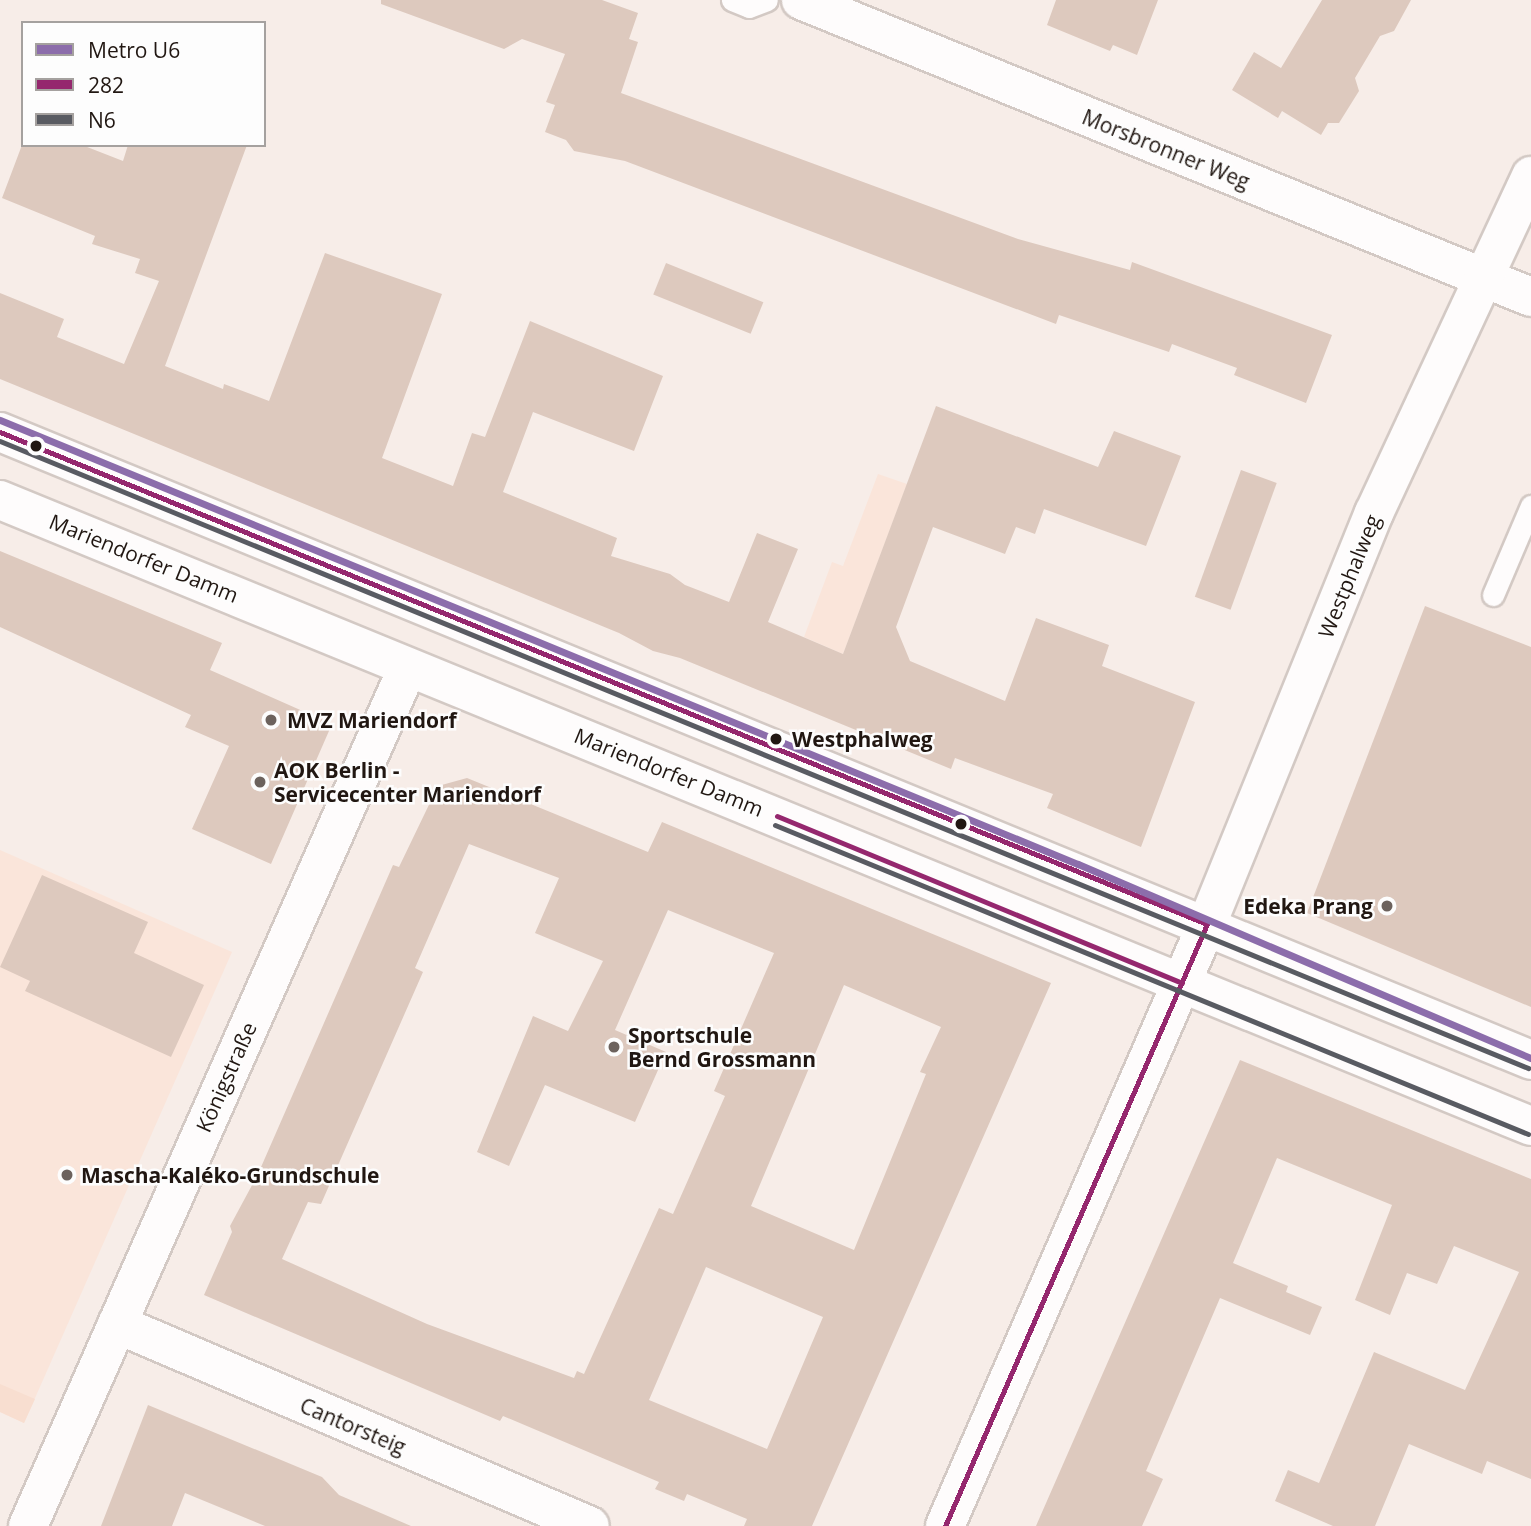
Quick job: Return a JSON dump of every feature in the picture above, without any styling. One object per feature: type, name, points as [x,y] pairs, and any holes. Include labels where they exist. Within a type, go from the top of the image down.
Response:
[{"type":"street","name":"Morsbronner Weg","points":[[801,0],[1531,297]]},
{"type":"street","name":"Westphalweg","points":[[945,1526],[1207,924],[1374,513],[1531,176]]},
{"type":"street","points":[[0,432],[1207,924],[1531,1060]]},
{"type":"street","name":"Mariendorfer Damm","points":[[0,499],[1531,1126]]},
{"type":"street","name":"Königstraße","points":[[28,1526],[408,667]]},
{"type":"street","name":"Cantorsteig","points":[[117,1324],[590,1526]]},
{"type":"lane","points":[[732,0],[749,7],[767,0]]},
{"type":"lane","points":[[1493,595],[1531,506]]},
{"type":"shaded area","points":[[878,474],[907,484],[843,654],[804,637],[832,562],[843,566]]},
{"type":"shaded area","name":"Mascha-Kaléko-Grundschule","points":[[0,850],[232,952],[24,1423],[0,1412]]},
{"type":"shaded area","points":[[0,1384],[35,1399],[24,1423],[0,1412]]},
{"type":"building","points":[[381,0],[602,0],[638,13],[629,39],[638,42],[621,93],[1018,239],[1130,270],[1132,262],[1332,335],[1306,403],[1234,375],[1237,368],[1172,344],[1169,352],[1059,315],[1056,324],[625,161],[574,151],[566,140],[545,132],[555,105],[546,102],[565,54],[522,39],[504,49],[381,4]]},
{"type":"building","points":[[1056,0],[1158,0],[1137,55],[1113,45],[1110,51],[1047,25]]},
{"type":"building","points":[[1322,0],[1411,0],[1394,31],[1380,36],[1355,78],[1359,91],[1339,123],[1328,123],[1321,135],[1282,111],[1278,118],[1232,90],[1254,52],[1281,68]]},
{"type":"building","points":[[21,147],[87,147],[123,161],[127,147],[246,147],[165,366],[223,389],[224,384],[269,401],[325,253],[442,294],[382,458],[453,486],[472,433],[485,437],[530,321],[663,376],[634,451],[533,412],[503,492],[617,538],[611,556],[670,574],[685,585],[729,602],[757,533],[798,549],[768,622],[843,654],[936,406],[1098,467],[1114,431],[1181,456],[1146,546],[1044,509],[1035,534],[1016,527],[1005,554],[933,527],[896,627],[910,661],[1005,701],[1036,618],[1109,645],[1102,666],[1195,702],[1141,847],[1047,808],[1053,794],[955,758],[951,769],[680,658],[653,651],[619,633],[0,379],[0,293],[64,319],[57,337],[124,364],[159,281],[135,273],[140,259],[92,244],[95,236],[2,198]]},
{"type":"building","points":[[666,263],[763,302],[751,334],[653,295]]},
{"type":"building","points":[[1241,470],[1277,483],[1231,610],[1195,597]]},
{"type":"building","points":[[0,551],[222,643],[210,670],[332,724],[271,864],[192,829],[229,746],[185,727],[191,715],[0,627]]},
{"type":"building","points":[[1425,606],[1531,647],[1531,1007],[1307,913]]},
{"type":"building","points":[[467,778],[648,852],[662,822],[1051,983],[812,1526],[744,1526],[747,1519],[687,1494],[684,1501],[655,1489],[659,1482],[503,1416],[500,1421],[204,1295],[232,1232],[230,1226],[258,1174],[393,865],[399,867],[438,786]],"holes":[[[469,844],[559,878],[535,933],[603,961],[568,1031],[533,1016],[477,1152],[509,1166],[545,1085],[635,1122],[666,1052],[615,1030],[668,910],[774,953],[714,1091],[725,1096],[673,1214],[659,1208],[584,1374],[577,1371],[574,1378],[427,1324],[282,1259],[308,1202],[321,1204],[423,972],[415,968]],[[844,985],[941,1027],[920,1072],[926,1074],[854,1250],[751,1206]],[[706,1267],[823,1317],[767,1449],[649,1400]]]},
{"type":"building","points":[[42,875],[148,922],[134,953],[204,985],[171,1057],[25,991],[30,981],[0,967]]},
{"type":"building","points":[[1240,1060],[1531,1179],[1531,1479],[1487,1461],[1482,1474],[1409,1444],[1375,1526],[1333,1526],[1275,1501],[1288,1470],[1319,1483],[1374,1352],[1465,1390],[1519,1272],[1454,1246],[1437,1284],[1407,1273],[1390,1315],[1355,1300],[1392,1205],[1277,1158],[1233,1263],[1288,1286],[1286,1292],[1322,1307],[1310,1335],[1220,1298],[1146,1471],[1163,1479],[1142,1526],[1036,1526]]},
{"type":"building","points":[[148,1405],[322,1477],[339,1495],[411,1526],[265,1526],[185,1493],[172,1526],[101,1526]]},
{"type":"metro line","name":"U6","points":[[0,420],[1078,864],[1531,1058]]},
{"type":"transit line","name":"282","points":[[0,432],[1207,924],[945,1526]]},
{"type":"transit line","name":"N6","points":[[0,441],[1528,1068]]},
{"type":"transit line","name":"282","points":[[777,816],[1182,983]]},
{"type":"transit line","name":"N6","points":[[775,825],[1528,1134]]},
{"type":"place","name":"MVZ Mariendorf","points":[[271,720]]},
{"type":"place","name":"Westphalweg","points":[[776,739]]},
{"type":"place","name":"AOK Berlin - Servicecenter Mariendorf","points":[[260,782]]},
{"type":"place","name":"Edeka Prang","points":[[1387,906]]},
{"type":"place","name":"Sportschule Bernd Grossmann","points":[[614,1047]]},
{"type":"place","name":"Mascha-Kaléko-Grundschule","points":[[67,1175]]}]
